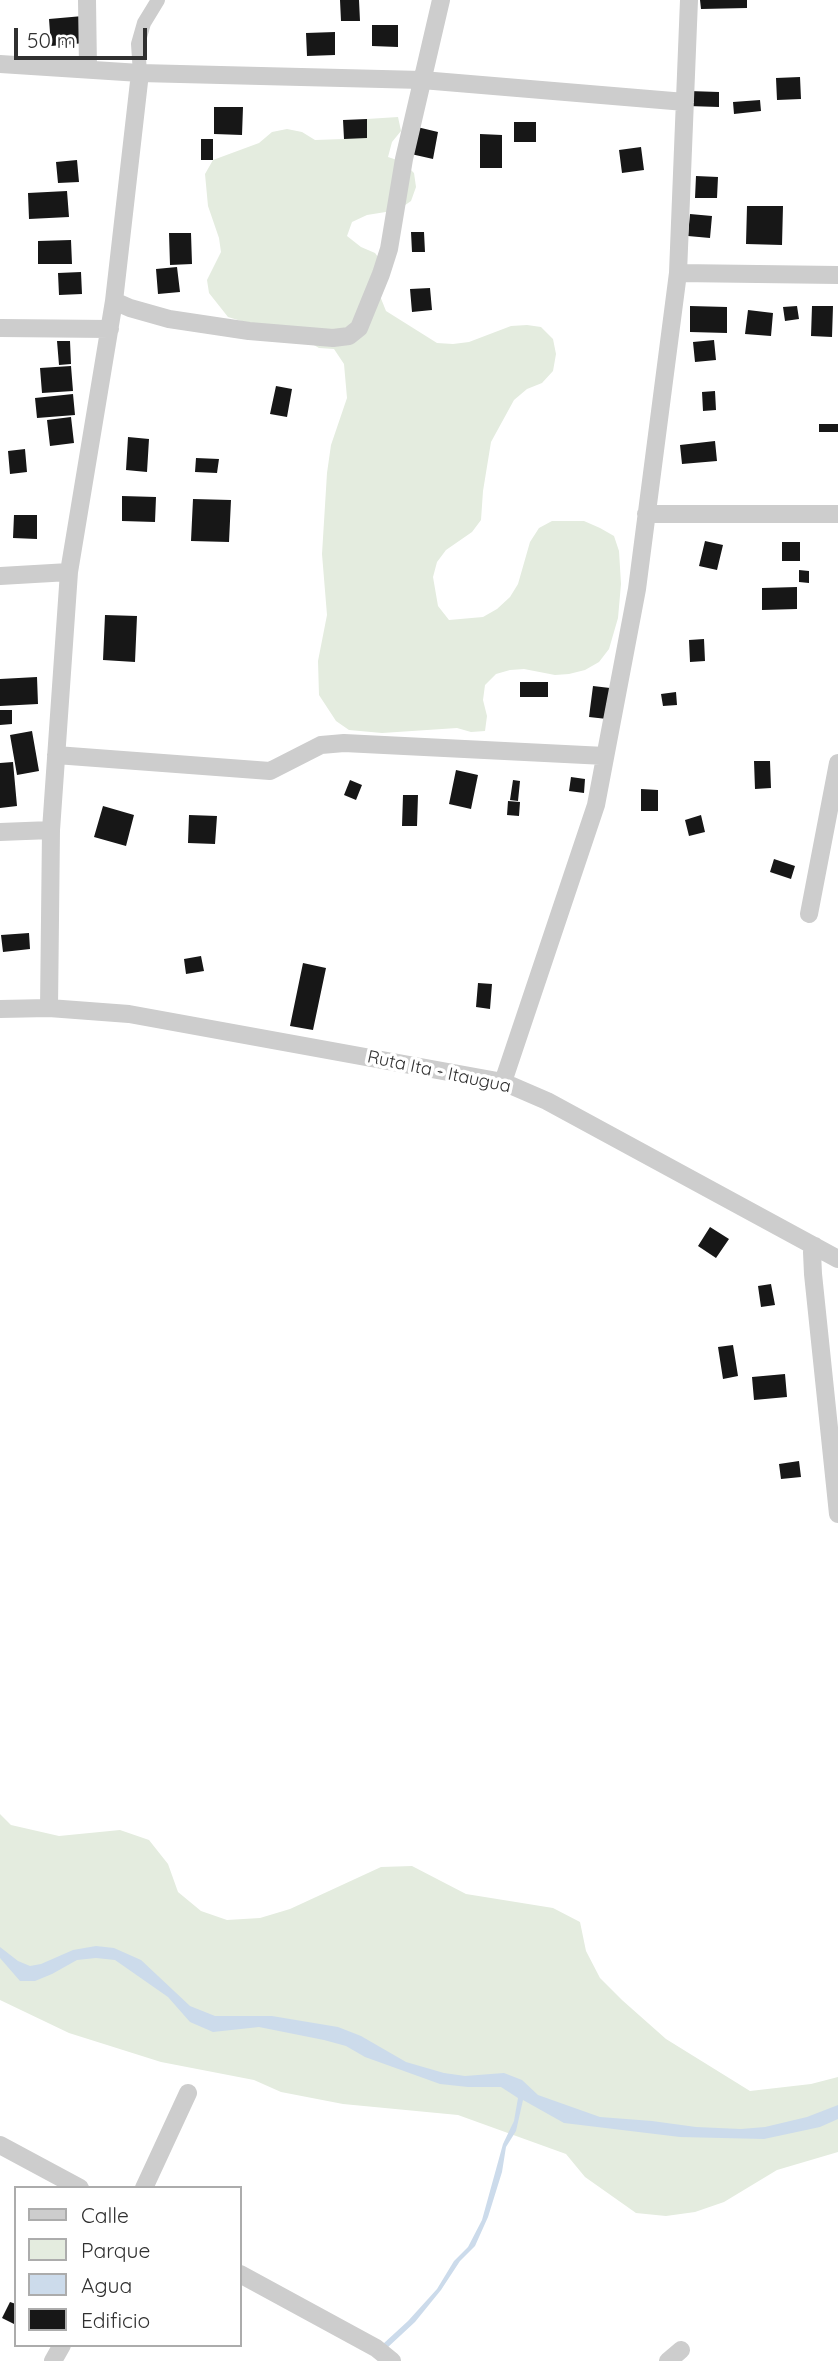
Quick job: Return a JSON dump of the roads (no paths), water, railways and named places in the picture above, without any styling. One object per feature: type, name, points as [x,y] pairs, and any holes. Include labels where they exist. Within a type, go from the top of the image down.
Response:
[{"type":"street","points":[[87,0],[88,68]]},
{"type":"street","points":[[49,1008],[51,830],[69,572],[114,301],[140,74],[138,44],[144,23],[158,0]]},
{"type":"street","points":[[114,301],[130,308],[203,324],[333,338],[349,335],[359,328],[389,249],[404,159],[441,0]]},
{"type":"street","points":[[503,1082],[596,805],[636,590],[678,273],[689,0]]},
{"type":"street","points":[[0,64],[88,68],[140,74],[422,79],[685,102]]},
{"type":"street","points":[[678,273],[838,275]]},
{"type":"street","points":[[0,328],[110,328]]},
{"type":"street","points":[[646,514],[838,514]]},
{"type":"street","points":[[0,576],[69,572]]},
{"type":"street","points":[[56,755],[270,771],[321,745],[344,743],[605,756]]},
{"type":"street","points":[[809,914],[838,763]]},
{"type":"street","points":[[0,832],[51,830]]},
{"type":"street","name":"Ruta Ita - Itaugua","points":[[0,1009],[49,1008],[129,1014],[503,1082],[547,1101],[838,1259]]},
{"type":"street","points":[[815,1246],[812,1252],[813,1274],[838,1514]]},
{"type":"street","points":[[145,2186],[188,2092]]},
{"type":"street","points":[[0,2145],[76,2186]]},
{"type":"street","points":[[242,2275],[384,2355]]},
{"type":"water","points":[[96,1946],[114,1948],[141,1960],[190,2006],[215,2016],[272,2016],[338,2027],[361,2036],[406,2062],[465,2076],[504,2073],[522,2080],[538,2095],[600,2117],[741,2129],[765,2127],[807,2117],[838,2105],[838,2119],[820,2127],[764,2139],[680,2137],[564,2123],[523,2100],[516,2131],[506,2147],[502,2172],[488,2217],[475,2246],[460,2261],[415,2322],[387,2348],[383,2344],[437,2289],[454,2261],[468,2247],[482,2220],[503,2144],[514,2121],[518,2098],[501,2087],[440,2084],[365,2057],[346,2046],[324,2040],[259,2027],[213,2032],[190,2022],[168,1997],[115,1960],[77,1960],[35,1981],[20,1981],[0,1958],[0,1947],[18,1961],[30,1966],[73,1950]]}]
